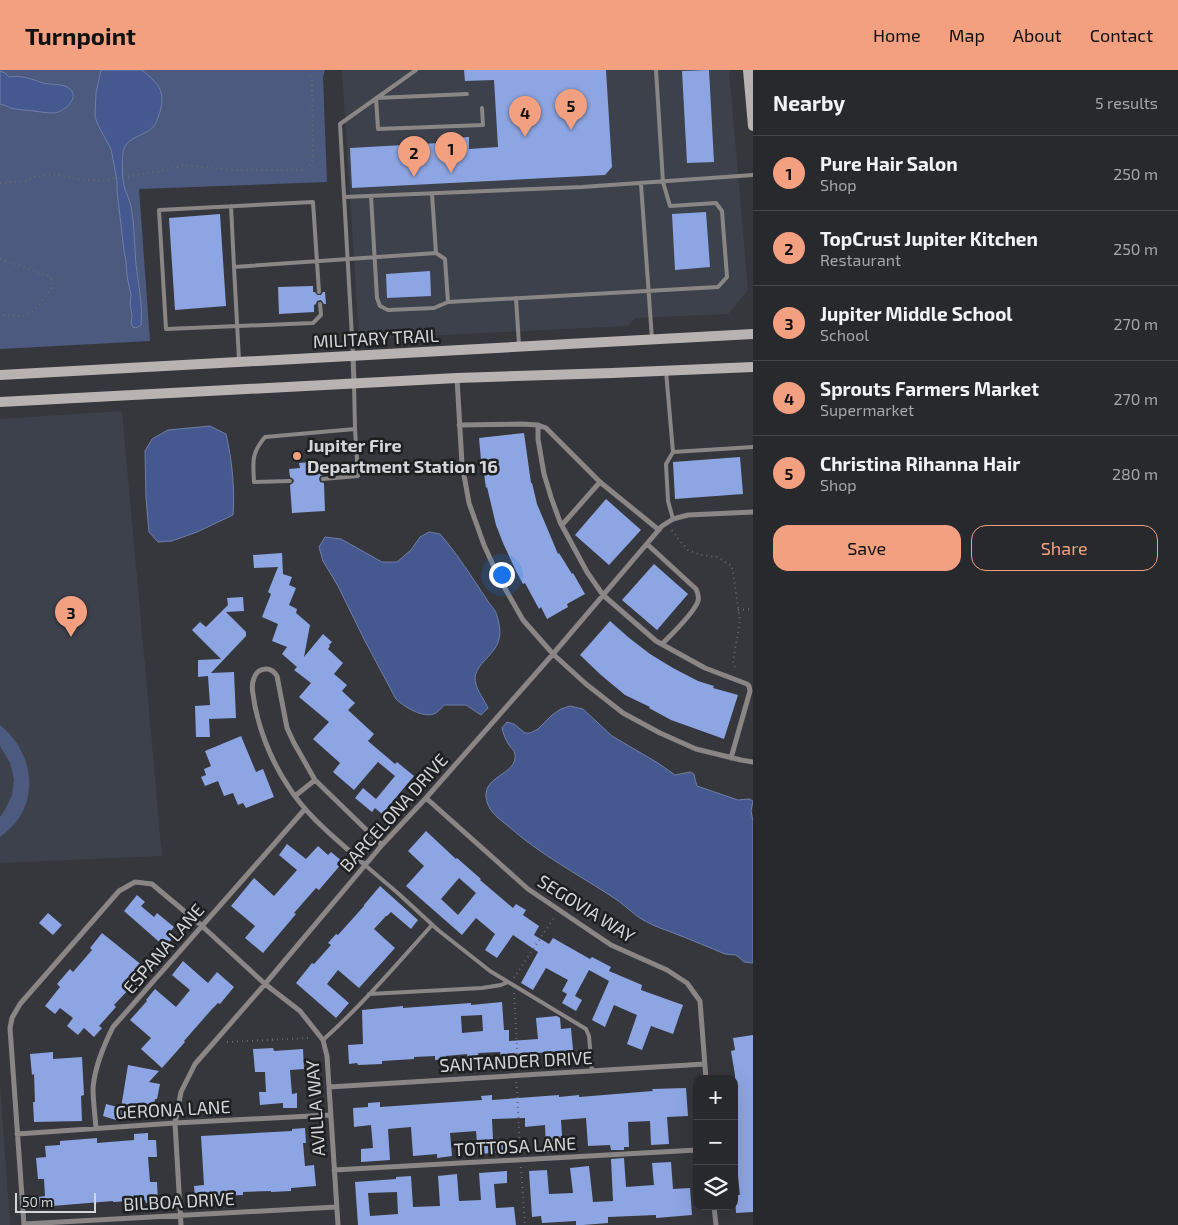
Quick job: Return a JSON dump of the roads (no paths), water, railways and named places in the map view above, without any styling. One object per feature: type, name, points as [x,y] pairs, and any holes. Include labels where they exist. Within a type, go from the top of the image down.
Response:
[{"type":"main road","points":[[748,70],[753,126]]},
{"type":"main road","name":"MILITARY TRAIL","points":[[0,375],[753,334]]},
{"type":"main road","points":[[0,402],[458,378],[753,367]]},
{"type":"street","points":[[353,356],[354,384]]},
{"type":"street","points":[[458,378],[462,464],[469,503],[498,578],[523,620],[553,654],[586,684],[623,713],[660,733],[696,749],[753,762]]},
{"type":"street","points":[[459,425],[521,424],[538,425],[546,428],[600,482],[659,530]]},
{"type":"street","points":[[538,425],[538,439],[544,474],[562,526],[587,572],[604,595],[656,641],[705,668],[750,686],[731,758]]},
{"type":"street","points":[[562,526],[600,482]]},
{"type":"street","name":"BARCELONA DRIVE","points":[[181,1225],[174,1123],[181,1092],[195,1064],[382,845],[553,654],[662,526],[673,519],[688,515],[753,512]]},
{"type":"street","points":[[647,544],[696,589],[698,597],[697,604],[662,644]]},
{"type":"street","points":[[365,865],[305,809],[276,766],[258,720],[252,693],[252,684],[258,672],[266,669],[272,670],[277,676],[287,728],[315,780],[382,845]]},
{"type":"street","points":[[295,796],[315,780]]},
{"type":"street","name":"SEGOVIA WAY","points":[[426,798],[528,889],[611,945],[666,970],[687,983],[700,1001],[706,1075]]},
{"type":"street","name":"ESPANA LANE","points":[[96,1128],[93,1089],[96,1070],[102,1049],[113,1028],[305,809]]},
{"type":"street","name":"AVILLA WAY","points":[[24,1225],[10,1028],[12,1018],[20,1004],[119,891],[134,882],[152,884],[202,926],[265,984],[300,1011],[323,1040],[327,1056],[338,1225]]},
{"type":"street","name":"SANTANDER DRIVE","points":[[329,1087],[705,1064]]},
{"type":"street","name":"GERONA LANE","points":[[17,1134],[174,1123],[330,1116]]},
{"type":"street","name":"TOTTOSA LANE","points":[[334,1170],[693,1150]]},
{"type":"street","name":"BILBOA DRIVE","points":[[24,1225],[336,1208]]},
{"type":"street","points":[[714,1210],[716,1225]]},
{"type":"lane","points":[[353,356],[340,124],[416,70]]},
{"type":"lane","points":[[370,196],[378,298],[380,306],[388,310],[434,308],[448,302],[718,287],[727,277],[722,211],[716,203],[670,206],[663,182],[656,70]]},
{"type":"lane","points":[[376,98],[467,94]]},
{"type":"lane","points":[[376,98],[378,129],[483,125],[482,108]]},
{"type":"lane","points":[[344,197],[641,184],[753,175]]},
{"type":"lane","points":[[641,184],[652,339]]},
{"type":"lane","points":[[432,194],[436,253]]},
{"type":"lane","points":[[320,292],[313,202],[159,210],[166,329],[313,323],[321,315],[320,304]]},
{"type":"lane","points":[[231,206],[239,362]]},
{"type":"lane","points":[[234,267],[436,253],[445,259],[448,302]]},
{"type":"lane","points":[[516,298],[519,347]]},
{"type":"lane","points":[[666,371],[673,452],[666,464],[668,501],[673,519]]},
{"type":"lane","points":[[323,479],[358,476],[354,384]]},
{"type":"lane","points":[[290,481],[254,482],[253,460],[257,447],[265,437],[355,429]]},
{"type":"lane","points":[[673,452],[753,447]]},
{"type":"lane","points":[[365,865],[432,925],[476,961],[586,1029],[589,1036],[592,1071]]},
{"type":"lane","points":[[323,1040],[340,1026],[379,985],[432,925]]},
{"type":"lane","points":[[369,994],[482,988],[501,985],[510,981]]},
{"type":"place","name":"Christina Rihanna Hair","points":[[571,130]]},
{"type":"place","name":"Sprouts Farmers Market","points":[[525,137]]},
{"type":"place","name":"Pure Hair Salon","points":[[451,173]]},
{"type":"place","name":"TopCrust Jupiter Kitchen","points":[[414,177]]},
{"type":"place","name":"Jupiter Fire Department Station 16","points":[[297,456]]},
{"type":"place","name":"Jupiter Middle School","points":[[71,637]]}]
